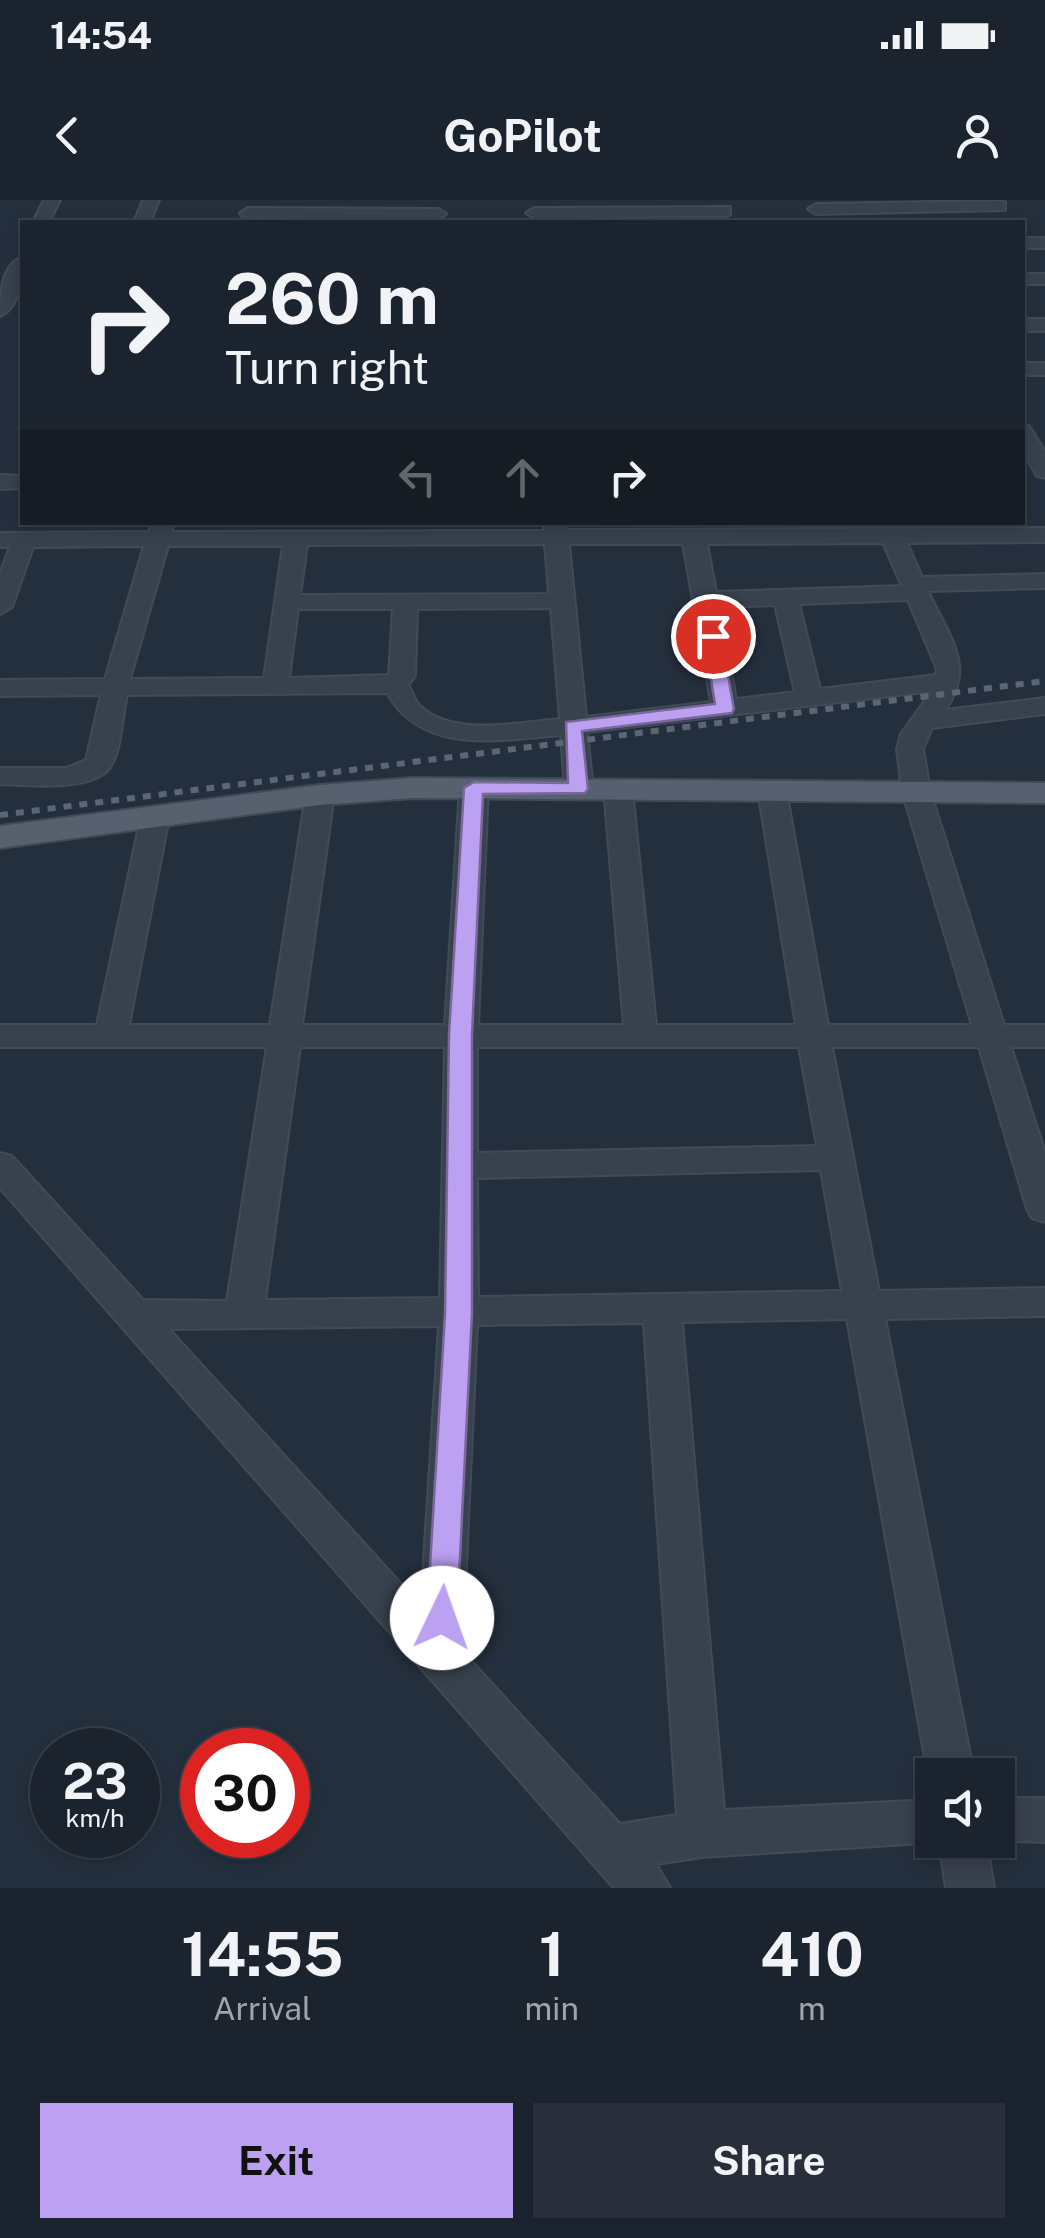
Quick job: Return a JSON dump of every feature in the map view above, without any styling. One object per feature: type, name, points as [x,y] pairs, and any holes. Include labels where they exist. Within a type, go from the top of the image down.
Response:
[{"type":"main road","points":[[0,838],[320,795],[474,788],[1045,794]]},
{"type":"street","points":[[816,210],[997,203]]},
{"type":"street","points":[[249,212],[344,206],[438,212]]},
{"type":"street","points":[[534,212],[630,206],[723,211]]},
{"type":"street","points":[[0,310],[20,266]]},
{"type":"street","points":[[1026,420],[1043,465]]},
{"type":"street","points":[[0,607],[12,540],[161,531],[296,538],[422,530],[555,530],[694,538],[807,530],[892,538],[940,530],[1045,535]]},
{"type":"street","points":[[555,530],[578,789]]},
{"type":"street","points":[[0,776],[91,772],[99,764],[114,688],[161,531]]},
{"type":"street","points":[[276,688],[296,538]]},
{"type":"street","points":[[694,538],[725,709]]},
{"type":"street","points":[[892,538],[950,669],[949,681],[910,749],[916,791],[1045,1208]]},
{"type":"street","points":[[706,600],[1045,581]]},
{"type":"street","points":[[786,598],[809,698]]},
{"type":"street","points":[[287,602],[562,600]]},
{"type":"street","points":[[395,686],[402,676],[405,602]]},
{"type":"street","points":[[395,686],[410,711],[442,728],[481,733],[573,726],[949,681]]},
{"type":"street","points":[[0,688],[395,686]]},
{"type":"street","points":[[923,721],[1045,706]]},
{"type":"street","points":[[440,1657],[458,1313],[460,1035],[474,788]]},
{"type":"street","points":[[618,789],[641,1035]]},
{"type":"street","points":[[772,790],[813,1034],[948,1758]]},
{"type":"street","points":[[244,1316],[320,795]]},
{"type":"street","points":[[111,1036],[156,817]]},
{"type":"street","points":[[0,1036],[1045,1036]]},
{"type":"street","points":[[459,1166],[838,1158]]},
{"type":"street","points":[[0,1165],[646,1888]]},
{"type":"street","points":[[130,1314],[244,1316],[1045,1302]]},
{"type":"street","points":[[662,1308],[702,1834]]},
{"type":"street","points":[[1015,1820],[1045,1820]]},
{"type":"street","points":[[610,1848],[702,1834],[915,1823]]},
{"type":"street","points":[[965,1858],[970,1888]]},
{"type":"railway","points":[[0,815],[1045,681]]},
{"type":"route","points":[[442,1618],[458,1313],[460,1035],[474,788],[578,789],[573,726],[725,709],[713,636]]}]
